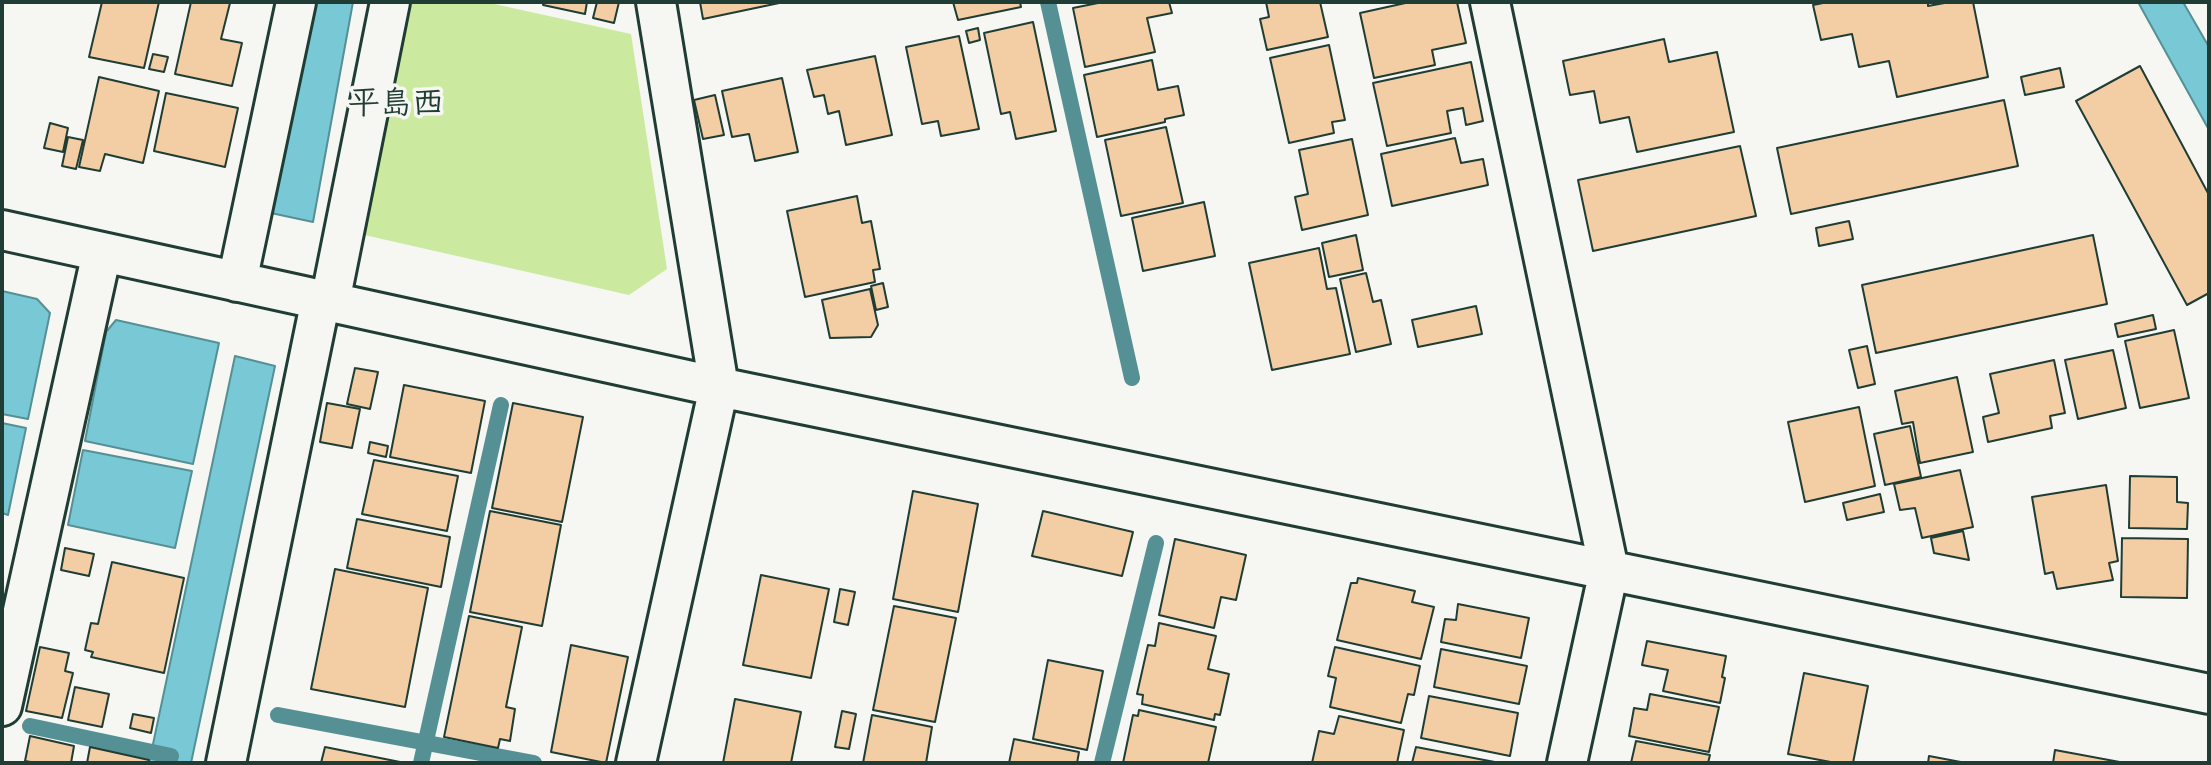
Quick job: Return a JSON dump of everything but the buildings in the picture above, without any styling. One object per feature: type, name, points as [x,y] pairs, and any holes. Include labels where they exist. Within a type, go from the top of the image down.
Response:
[{"type":"street","points":[[237,282],[296,2]]},
{"type":"street","points":[[226,763],[390,2]]},
{"type":"street","points":[[636,763],[719,387],[656,2]]},
{"type":"street","points":[[1490,2],[1609,569],[1567,763]]},
{"type":"street","points":[[2,230],[719,387],[2209,694]]},
{"type":"street","points":[[2,706],[102,252]]},
{"type":"green space","points":[[407,2],[485,2],[631,34],[667,269],[629,295],[360,234]]},
{"type":"water","points":[[314,2],[353,2],[313,222],[271,213]]},
{"type":"water","points":[[2138,2],[2183,2],[2209,47],[2209,130]]},
{"type":"water","points":[[2,291],[37,299],[50,313],[28,419],[2,414]]},
{"type":"water","points":[[116,320],[219,343],[193,464],[85,441],[106,332]]},
{"type":"water","points":[[235,356],[275,366],[191,763],[149,763]]},
{"type":"water","points":[[2,423],[26,428],[8,515],[2,513]]},
{"type":"water","points":[[83,450],[192,471],[175,548],[68,525]]},
{"type":"waterway","points":[[1048,2],[1132,378]]},
{"type":"waterway","points":[[421,763],[501,405]]},
{"type":"waterway","points":[[1102,763],[1156,543]]},
{"type":"waterway","points":[[278,715],[534,763]]},
{"type":"waterway","points":[[30,726],[171,756]]},
{"type":"district","name":"平島西","points":[[396,105]]}]
